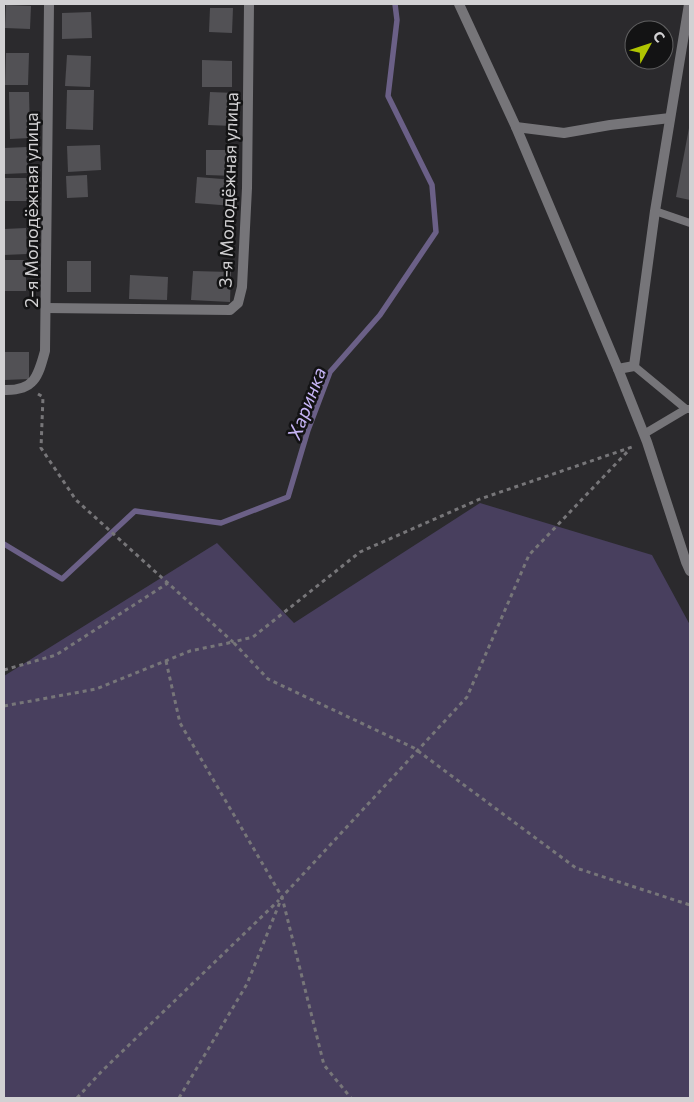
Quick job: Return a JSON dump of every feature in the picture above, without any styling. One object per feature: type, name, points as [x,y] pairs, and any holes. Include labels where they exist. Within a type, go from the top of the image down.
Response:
[{"type":"street","name":"2-я Молодёжная улица","points":[[25,388],[35,379],[43,358],[46,342],[49,4]]},
{"type":"street","name":"3-я Молодёжная улица","points":[[46,308],[230,310],[238,303],[242,287],[247,188],[249,4]]},
{"type":"street","points":[[459,4],[516,126],[618,369],[645,438],[690,571]]},
{"type":"street","points":[[618,369],[634,366],[655,211],[689,4]]},
{"type":"street","points":[[516,126],[564,132],[670,118]]},
{"type":"street","points":[[4,390],[25,388]]},
{"type":"lane","points":[[655,211],[690,223]]},
{"type":"lane","points":[[634,366],[688,409],[645,438]]},
{"type":"path","points":[[25,388],[43,397],[41,448],[76,500],[233,642],[268,679],[417,751],[576,868],[690,905]]},
{"type":"path","points":[[76,1098],[282,898],[467,697],[529,556],[631,448],[645,438]]},
{"type":"path","points":[[4,706],[96,690],[190,651],[253,637],[360,552],[480,499],[631,448]]},
{"type":"path","points":[[4,670],[56,655],[168,582]]},
{"type":"path","points":[[166,661],[180,722],[282,898],[324,1064],[351,1098]]},
{"type":"path","points":[[179,1098],[247,984],[282,898]]},
{"type":"shaded area","points":[[480,503],[652,555],[690,625],[690,1098],[4,1098],[4,676],[217,543],[294,623]]},
{"type":"building","points":[[6,5],[31,6],[30,29],[5,28]]},
{"type":"building","points":[[210,8],[233,8],[232,33],[209,32]]},
{"type":"building","points":[[91,12],[92,38],[62,39],[62,13]]},
{"type":"building","points":[[6,53],[29,53],[28,85],[5,85]]},
{"type":"building","points":[[67,55],[91,56],[90,87],[65,86]]},
{"type":"building","points":[[202,60],[232,61],[232,87],[202,87]]},
{"type":"building","points":[[67,90],[94,90],[93,130],[66,129]]},
{"type":"building","points":[[9,92],[29,92],[30,138],[10,139]]},
{"type":"building","points":[[210,92],[235,93],[233,126],[208,125]]},
{"type":"building","points":[[690,128],[690,200],[676,197]]},
{"type":"building","points":[[100,145],[101,170],[68,172],[67,146]]},
{"type":"building","points":[[27,147],[28,173],[4,174],[4,148]]},
{"type":"building","points":[[206,150],[236,150],[235,176],[206,175]]},
{"type":"building","points":[[87,175],[88,197],[67,198],[66,176]]},
{"type":"building","points":[[197,177],[235,180],[233,206],[195,203]]},
{"type":"building","points":[[4,178],[28,178],[28,201],[4,201]]},
{"type":"building","points":[[26,228],[27,254],[4,255],[4,229]]},
{"type":"building","points":[[5,260],[26,260],[26,291],[5,291]]},
{"type":"building","points":[[67,261],[91,261],[91,292],[67,292]]},
{"type":"building","points":[[193,271],[231,272],[230,302],[191,300]]},
{"type":"building","points":[[130,275],[168,277],[167,300],[129,299]]},
{"type":"building","points":[[4,352],[29,352],[29,379],[4,380]]},
{"type":"waterway","name":"Харинка","points":[[4,544],[62,579],[135,511],[221,523],[288,497],[308,430],[330,372],[380,315],[436,232],[432,185],[388,96],[397,20],[395,4]]}]
